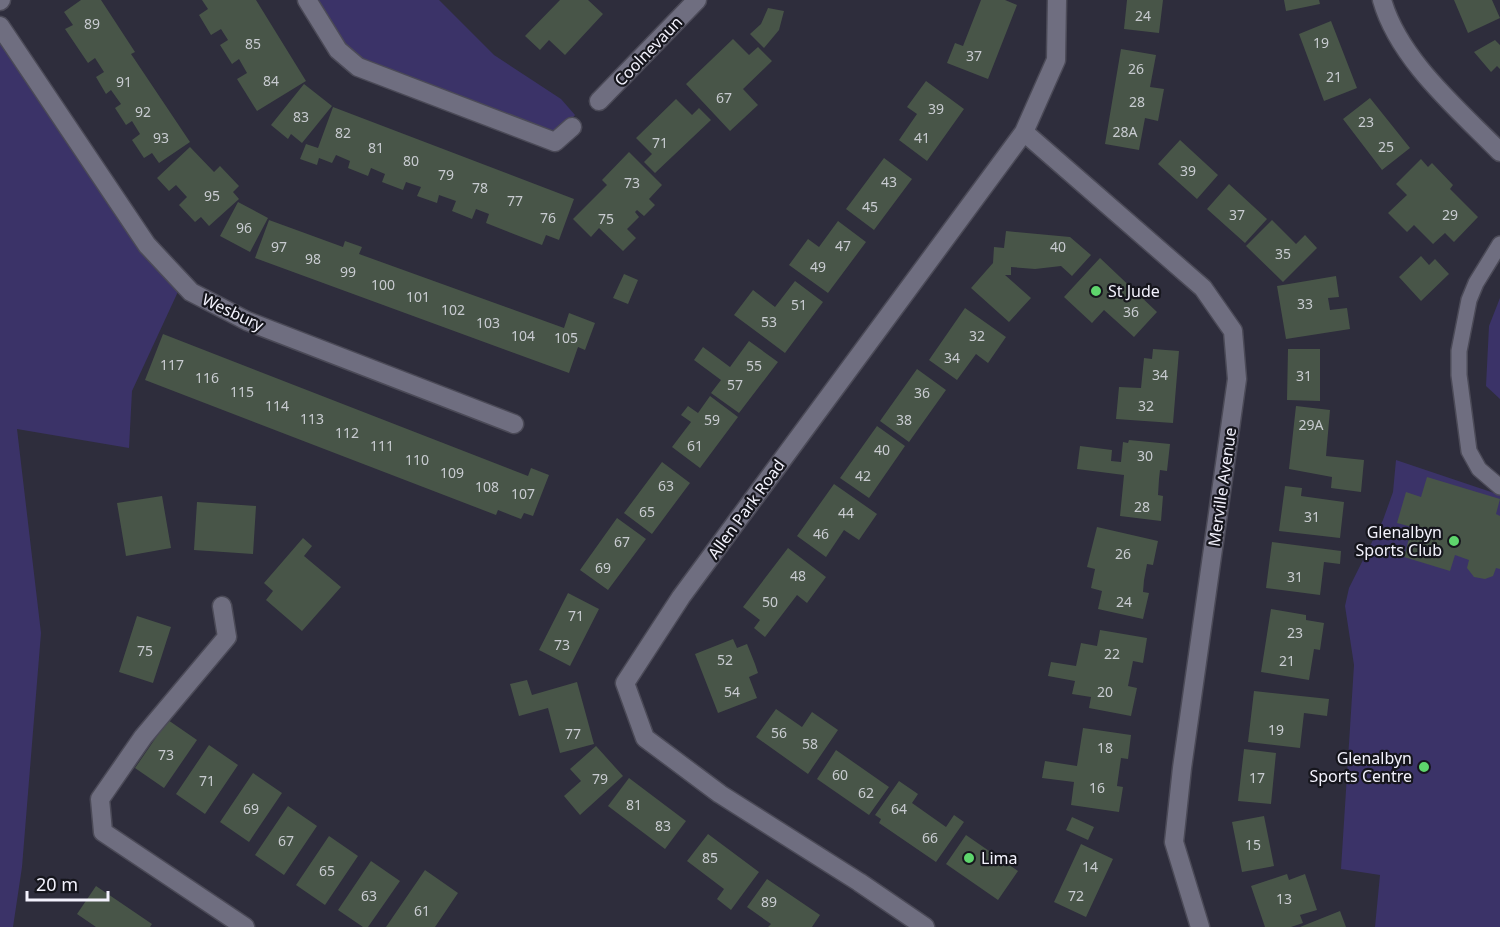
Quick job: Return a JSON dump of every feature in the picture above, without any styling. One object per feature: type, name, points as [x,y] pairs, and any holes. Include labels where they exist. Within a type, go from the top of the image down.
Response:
[{"type":"street","points":[[307,0],[338,50],[358,67],[555,142],[572,127]]},
{"type":"street","name":"Coolnevaun","points":[[599,101],[697,0]]},
{"type":"street","name":"Allen Park Road","points":[[925,927],[860,882],[720,794],[645,738],[625,683],[681,597],[1024,132],[1056,60],[1058,0]]},
{"type":"street","points":[[1382,0],[1385,12],[1421,71],[1500,152]]},
{"type":"street","name":"Wesbury","points":[[0,26],[147,245],[191,292],[248,321],[514,424]]},
{"type":"street","name":"Merville Avenue","points":[[1024,132],[1203,288],[1233,331],[1237,379],[1182,768],[1174,842],[1200,927]]},
{"type":"street","points":[[222,606],[227,636],[143,737],[100,799],[103,832],[245,927]]},
{"type":"lane","points":[[1500,244],[1476,283],[1469,300],[1459,351],[1460,383],[1469,451],[1479,469],[1500,487]]},
{"type":"shaded area","points":[[307,0],[439,0],[494,55],[561,99],[575,115],[555,142],[358,66]]},
{"type":"shaded area","points":[[0,27],[182,283],[132,391],[129,448],[17,429],[41,633],[22,867],[13,927],[0,927]]},
{"type":"shaded area","points":[[1500,298],[1500,399],[1486,386],[1489,326]]},
{"type":"shaded area","name":"Glenalbyn Sports Centre","points":[[1396,460],[1500,495],[1500,927],[1375,927],[1380,875],[1341,869],[1354,665],[1345,606],[1349,588],[1383,520],[1393,492]]},
{"type":"building","points":[[81,0],[101,0],[135,52],[131,54],[190,142],[159,163],[152,153],[144,158],[132,140],[140,134],[132,121],[126,125],[115,108],[121,104],[111,90],[106,94],[96,77],[104,72],[95,58],[88,63],[65,29],[73,25],[64,12]]},
{"type":"building","points":[[202,0],[256,0],[306,81],[257,111],[237,79],[247,73],[239,59],[232,64],[220,45],[228,40],[221,29],[211,35],[199,15],[208,9]]},
{"type":"building","points":[[560,0],[588,0],[603,14],[565,55],[549,40],[540,50],[525,36]]},
{"type":"building","points":[[981,0],[1005,0],[1017,5],[988,79],[947,63],[955,43],[963,46]]},
{"type":"building","points":[[1127,0],[1163,0],[1159,33],[1124,29]]},
{"type":"building","points":[[1284,0],[1319,0],[1320,4],[1286,11]]},
{"type":"building","points":[[1454,0],[1492,0],[1500,18],[1468,33]]},
{"type":"building","points":[[768,8],[784,11],[779,30],[764,48],[750,34],[761,24]]},
{"type":"building","points":[[1331,21],[1357,88],[1324,101],[1299,34]]},
{"type":"building","points":[[733,39],[749,55],[758,47],[772,61],[743,89],[758,105],[730,131],[686,84]]},
{"type":"building","points":[[1495,40],[1500,45],[1500,69],[1497,66],[1491,72],[1474,52]]},
{"type":"building","points":[[1121,49],[1156,55],[1150,87],[1164,89],[1158,121],[1145,118],[1139,150],[1105,144]]},
{"type":"building","points":[[926,81],[964,109],[927,161],[899,140],[917,114],[907,107]]},
{"type":"building","points":[[304,84],[332,106],[302,143],[291,134],[288,139],[271,125]]},
{"type":"building","points":[[1370,98],[1410,148],[1382,170],[1343,119]]},
{"type":"building","points":[[676,99],[692,115],[699,108],[711,120],[655,173],[644,162],[652,154],[636,138]]},
{"type":"building","points":[[333,107],[574,199],[559,240],[546,235],[542,245],[486,223],[489,214],[476,209],[472,219],[452,211],[456,201],[439,195],[437,203],[417,196],[421,187],[406,182],[403,190],[382,182],[385,174],[371,168],[368,176],[348,168],[350,161],[336,155],[332,163],[319,158],[317,165],[300,159],[306,144],[318,148]]},
{"type":"building","points":[[1180,140],[1218,175],[1197,199],[1158,164]]},
{"type":"building","points":[[190,147],[214,172],[220,166],[239,186],[233,192],[239,199],[209,226],[201,217],[195,222],[179,205],[187,197],[176,185],[169,191],[157,178]]},
{"type":"building","points":[[629,152],[662,185],[649,199],[655,205],[644,216],[637,210],[635,212],[639,217],[627,229],[636,238],[623,251],[599,228],[591,237],[573,219],[607,185],[602,180]]},
{"type":"building","points":[[884,158],[912,179],[874,230],[846,209]]},
{"type":"building","points":[[1421,159],[1428,167],[1432,163],[1453,185],[1450,189],[1478,217],[1454,242],[1445,233],[1433,244],[1414,225],[1407,232],[1388,213],[1407,195],[1396,184]]},
{"type":"building","points":[[1229,184],[1267,219],[1245,243],[1207,209]]},
{"type":"building","points":[[238,202],[268,218],[250,252],[220,236]]},
{"type":"building","points":[[269,220],[343,247],[345,241],[362,247],[359,254],[564,328],[569,313],[595,323],[585,350],[578,347],[569,373],[255,258]]},
{"type":"building","points":[[1272,220],[1296,244],[1305,235],[1317,248],[1283,282],[1246,246]]},
{"type":"building","points":[[838,221],[866,242],[828,293],[789,265],[808,239],[819,247]]},
{"type":"building","points":[[1006,231],[1070,237],[1091,255],[1072,276],[1061,266],[1035,269],[1011,267],[1011,275],[1005,275],[1031,298],[1009,322],[971,288],[993,263],[994,247],[1004,248]]},
{"type":"building","points":[[1421,256],[1429,265],[1435,259],[1449,274],[1421,301],[1399,277]]},
{"type":"building","points":[[1100,258],[1157,312],[1134,337],[1104,310],[1092,323],[1064,297]]},
{"type":"building","points":[[624,274],[638,280],[628,304],[613,298]]},
{"type":"building","points":[[1336,276],[1339,297],[1328,298],[1330,310],[1347,308],[1350,329],[1286,339],[1277,286]]},
{"type":"building","points":[[795,281],[823,302],[785,353],[734,315],[753,290],[775,307]]},
{"type":"building","points":[[965,308],[1006,337],[988,363],[976,354],[957,380],[929,360]]},
{"type":"building","points":[[163,334],[528,476],[531,468],[549,475],[533,516],[524,513],[521,519],[498,510],[496,515],[145,380]]},
{"type":"building","points":[[749,341],[778,362],[739,413],[711,393],[721,380],[694,360],[703,347],[730,367]]},
{"type":"building","points":[[1153,349],[1179,351],[1173,423],[1116,419],[1119,387],[1141,388],[1144,358],[1152,359]]},
{"type":"building","points":[[1288,349],[1320,349],[1320,401],[1287,400]]},
{"type":"building","points":[[917,369],[946,390],[909,442],[880,421]]},
{"type":"building","points":[[710,396],[738,417],[700,468],[672,447],[691,422],[681,415],[688,406],[698,413]]},
{"type":"building","points":[[1296,406],[1330,410],[1326,456],[1364,460],[1361,492],[1331,488],[1332,477],[1289,469]]},
{"type":"building","points":[[877,426],[905,446],[869,498],[840,478]]},
{"type":"building","points":[[1129,440],[1170,444],[1167,471],[1160,470],[1158,495],[1163,496],[1161,521],[1120,516],[1124,475],[1077,469],[1080,446],[1112,450],[1111,461],[1121,462],[1123,442],[1128,443]]},
{"type":"building","points":[[662,462],[690,483],[652,534],[624,513]]},
{"type":"building","name":"Glenalbyn Sports Club","points":[[1427,477],[1500,499],[1496,514],[1500,516],[1500,569],[1496,568],[1493,576],[1485,579],[1474,577],[1467,568],[1469,560],[1455,555],[1450,571],[1404,557],[1412,527],[1397,523],[1406,492],[1421,497]]},
{"type":"building","points":[[834,484],[877,514],[859,540],[844,530],[826,557],[797,536]]},
{"type":"building","points":[[1285,486],[1302,488],[1301,496],[1344,502],[1340,538],[1279,531]]},
{"type":"building","points":[[162,496],[171,548],[126,556],[117,503]]},
{"type":"building","points":[[197,502],[256,506],[253,554],[194,550]]},
{"type":"building","points":[[617,518],[646,539],[608,590],[580,570]]},
{"type":"building","points":[[1097,527],[1158,541],[1153,565],[1147,564],[1143,592],[1149,593],[1143,619],[1098,609],[1102,591],[1091,588],[1095,569],[1087,567]]},
{"type":"building","points":[[303,538],[312,546],[304,556],[341,587],[302,631],[266,600],[273,591],[264,583]]},
{"type":"building","points":[[1272,542],[1341,551],[1340,564],[1324,562],[1320,595],[1266,588]]},
{"type":"building","points":[[788,548],[826,577],[807,603],[797,595],[765,637],[754,628],[760,620],[743,607]]},
{"type":"building","points":[[568,593],[599,609],[570,666],[539,650]]},
{"type":"building","points":[[1271,609],[1306,615],[1306,620],[1324,623],[1320,650],[1314,649],[1309,680],[1261,672]]},
{"type":"building","points":[[137,616],[171,627],[153,683],[119,672]]},
{"type":"building","points":[[1100,630],[1147,638],[1143,663],[1133,661],[1128,686],[1137,688],[1131,716],[1089,708],[1091,697],[1072,694],[1075,681],[1048,676],[1051,662],[1076,666],[1081,643],[1097,646]]},
{"type":"building","points":[[733,639],[737,648],[747,644],[758,673],[749,677],[757,698],[718,713],[695,654]]},
{"type":"building","points":[[527,680],[532,695],[577,682],[594,744],[560,753],[548,708],[519,716],[510,684]]},
{"type":"building","points":[[1254,691],[1329,699],[1327,716],[1304,713],[1300,748],[1248,742]]},
{"type":"building","points":[[776,709],[802,727],[812,712],[838,730],[808,774],[756,737]]},
{"type":"building","points":[[168,720],[197,740],[164,788],[135,768]]},
{"type":"building","points":[[1083,728],[1131,735],[1128,759],[1121,758],[1117,786],[1123,787],[1119,812],[1071,805],[1074,782],[1042,778],[1045,761],[1077,766]]},
{"type":"building","points":[[209,745],[238,765],[205,814],[176,794]]},
{"type":"building","points":[[596,746],[623,776],[580,815],[564,796],[581,781],[570,769]]},
{"type":"building","points":[[1244,749],[1276,753],[1271,804],[1238,801]]},
{"type":"building","points":[[836,750],[889,787],[869,815],[817,779]]},
{"type":"building","points":[[253,773],[282,793],[249,842],[220,822]]},
{"type":"building","points":[[629,778],[686,821],[665,849],[608,806]]},
{"type":"building","points":[[899,781],[918,794],[912,803],[946,827],[954,815],[964,822],[936,862],[879,823],[881,819],[875,815]]},
{"type":"building","points":[[288,806],[317,826],[284,875],[255,855]]},
{"type":"building","points":[[1264,816],[1274,866],[1242,872],[1232,822]]},
{"type":"building","points":[[1072,817],[1094,827],[1088,840],[1066,830]]},
{"type":"building","points":[[708,834],[759,872],[731,910],[717,899],[724,889],[687,861]]},
{"type":"building","points":[[966,835],[1018,871],[998,900],[946,864]]},
{"type":"building","points":[[329,836],[358,856],[325,905],[296,885]]},
{"type":"building","points":[[1081,844],[1113,859],[1086,917],[1054,902]]},
{"type":"building","points":[[371,861],[400,881],[368,927],[363,927],[338,910]]},
{"type":"building","points":[[425,870],[458,893],[435,927],[386,927]]},
{"type":"building","points":[[1287,874],[1289,880],[1305,874],[1317,910],[1300,915],[1303,923],[1291,927],[1265,927],[1251,886]]},
{"type":"building","points":[[767,879],[820,915],[812,927],[768,927],[771,924],[747,907]]},
{"type":"building","points":[[96,886],[152,924],[150,927],[96,927],[77,914]]},
{"type":"building","points":[[1340,911],[1346,927],[1300,927]]},
{"type":"place","name":"St Jude","points":[[1096,291]]},
{"type":"place","name":"Glenalbyn Sports Club","points":[[1454,541]]},
{"type":"place","name":"Glenalbyn Sports Centre","points":[[1424,767]]},
{"type":"place","name":"Lima","points":[[969,858]]}]
